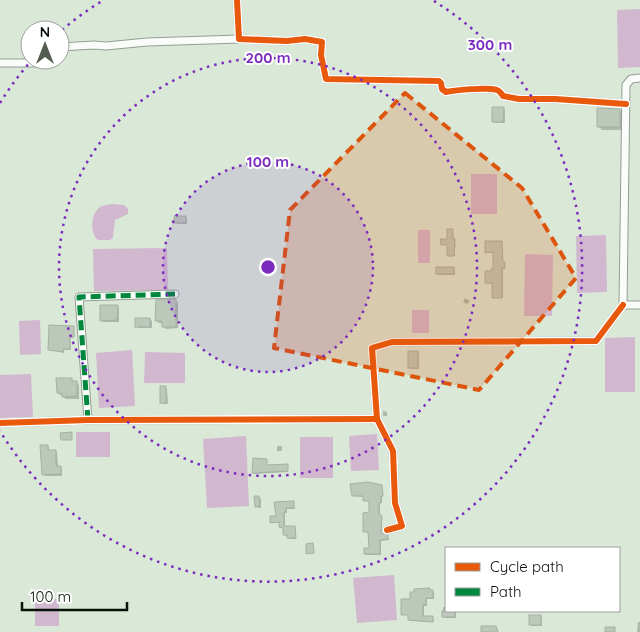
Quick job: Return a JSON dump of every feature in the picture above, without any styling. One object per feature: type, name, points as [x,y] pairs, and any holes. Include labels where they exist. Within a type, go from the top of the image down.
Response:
[{"type":"street","points":[[237,0],[239,39]]},
{"type":"street","points":[[70,46],[239,39],[287,41],[305,39],[322,42],[321,55],[326,79],[438,82],[441,83],[442,90],[446,92],[481,89],[496,90],[503,96],[519,99],[555,99],[626,104]]},
{"type":"street","points":[[0,63],[20,63]]},
{"type":"street","points":[[387,530],[402,526],[395,503],[393,451],[377,419],[372,348],[392,342],[596,341],[623,305],[626,85],[631,79],[640,78]]},
{"type":"street","points":[[88,420],[79,297],[175,294]]},
{"type":"street","points":[[623,305],[640,305]]},
{"type":"street","points":[[0,423],[88,420],[377,419]]},
{"type":"highlighted area","points":[[405,93],[522,188],[576,278],[479,390],[274,348],[290,210]]},
{"type":"shaded area","points":[[640,9],[640,67],[618,68],[617,10]]},
{"type":"shaded area","points":[[471,174],[497,174],[497,214],[471,214]]},
{"type":"shaded area","points":[[112,204],[124,205],[128,209],[128,214],[115,220],[113,238],[110,240],[98,240],[92,229],[94,214],[100,207]]},
{"type":"shaded area","points":[[418,230],[430,230],[430,263],[418,263]]},
{"type":"shaded area","points":[[606,235],[607,292],[577,293],[576,236]]},
{"type":"shaded area","points":[[167,248],[168,290],[94,291],[93,249]]},
{"type":"shaded area","points":[[525,254],[553,255],[552,316],[524,316]]},
{"type":"shaded area","points":[[412,310],[429,310],[429,333],[412,333]]},
{"type":"shaded area","points":[[40,320],[41,354],[20,355],[19,321]]},
{"type":"shaded area","points":[[635,337],[635,392],[605,392],[605,338]]},
{"type":"shaded area","points":[[132,350],[135,406],[99,408],[96,353]]},
{"type":"shaded area","points":[[145,352],[185,353],[185,383],[144,383]]},
{"type":"shaded area","points":[[31,374],[33,417],[0,418],[0,375]]},
{"type":"shaded area","points":[[76,432],[110,432],[110,457],[76,457]]},
{"type":"shaded area","points":[[377,434],[379,470],[351,471],[349,436]]},
{"type":"shaded area","points":[[246,436],[249,506],[207,508],[203,439]]},
{"type":"shaded area","points":[[300,437],[333,437],[333,478],[300,478]]},
{"type":"shaded area","points":[[394,575],[397,620],[357,623],[353,578]]},
{"type":"shaded area","points":[[35,599],[59,599],[59,626],[35,626]]},
{"type":"building","points":[[492,107],[504,107],[503,122],[492,122]]},
{"type":"building","points":[[597,108],[620,109],[620,127],[597,127]]},
{"type":"building","points":[[174,216],[186,216],[186,223],[174,223]]},
{"type":"building","points":[[447,229],[453,229],[453,239],[455,239],[454,256],[447,256],[447,245],[441,245],[440,239],[447,239]]},
{"type":"building","points":[[485,241],[502,241],[505,268],[502,268],[502,298],[492,298],[492,283],[485,283],[485,271],[493,269],[493,252],[485,253]]},
{"type":"building","points":[[436,267],[454,267],[454,274],[436,274]]},
{"type":"building","points":[[176,299],[176,327],[162,327],[162,321],[155,321],[156,300]]},
{"type":"building","points":[[100,305],[118,305],[117,320],[100,321]]},
{"type":"building","points":[[135,318],[150,318],[150,327],[135,327]]},
{"type":"building","points":[[49,325],[74,326],[74,337],[70,337],[70,349],[63,349],[63,352],[48,350]]},
{"type":"building","points":[[408,351],[418,351],[418,368],[408,368]]},
{"type":"building","points":[[56,378],[72,378],[72,381],[77,381],[77,396],[62,397],[62,393],[57,393]]},
{"type":"building","points":[[160,386],[166,386],[166,403],[160,403]]},
{"type":"building","points":[[72,432],[72,440],[61,440],[60,433]]},
{"type":"building","points":[[40,445],[48,445],[48,450],[56,450],[56,466],[61,466],[61,474],[42,475]]},
{"type":"building","points":[[253,458],[267,459],[267,465],[288,464],[288,471],[252,473]]},
{"type":"building","points":[[368,482],[382,485],[383,496],[381,496],[381,503],[379,503],[379,514],[382,516],[381,533],[388,535],[388,539],[380,540],[380,554],[364,554],[364,548],[369,548],[368,532],[363,532],[363,513],[369,512],[369,501],[363,501],[363,496],[352,496],[350,484]]},
{"type":"building","points":[[254,496],[259,496],[260,506],[255,507]]},
{"type":"building","points":[[294,501],[294,508],[286,508],[286,512],[284,512],[284,526],[295,526],[296,538],[287,538],[287,535],[283,535],[283,528],[279,527],[279,522],[270,523],[270,516],[276,516],[274,502]]},
{"type":"building","points":[[313,543],[314,553],[306,554],[306,544]]},
{"type":"building","points":[[430,588],[430,590],[433,590],[433,598],[426,598],[426,605],[423,605],[423,616],[433,616],[433,622],[408,620],[408,615],[401,615],[401,599],[410,599],[410,592],[414,592],[414,589]]},
{"type":"building","points":[[442,611],[455,612],[455,617],[442,617]]},
{"type":"building","points":[[529,615],[541,615],[541,625],[529,625]]},
{"type":"building","points":[[481,626],[496,626],[498,632],[481,632]]},
{"type":"building","points":[[605,627],[615,627],[615,632],[605,632]]},
{"type":"marked path","points":[[88,420],[79,297],[175,294]]},
{"type":"cycle path","points":[[237,0],[239,39],[287,41],[305,39],[322,42],[321,55],[326,79],[439,81],[442,89],[446,92],[493,89],[499,91],[503,96],[519,99],[555,99],[626,104]]},
{"type":"cycle path","points":[[387,530],[402,526],[395,503],[393,451],[377,419],[372,348],[392,342],[596,341],[623,305]]},
{"type":"cycle path","points":[[0,423],[88,420],[377,419]]}]
